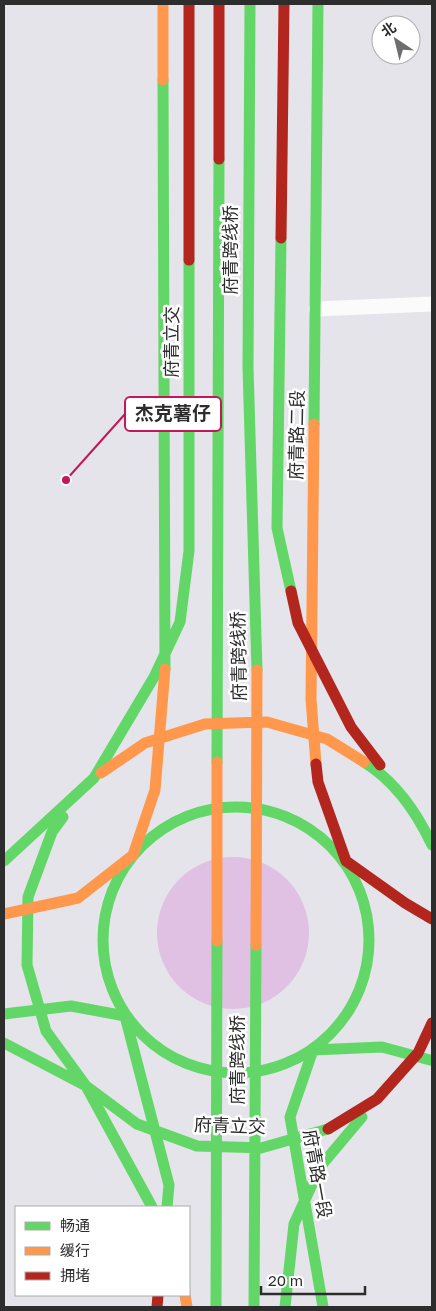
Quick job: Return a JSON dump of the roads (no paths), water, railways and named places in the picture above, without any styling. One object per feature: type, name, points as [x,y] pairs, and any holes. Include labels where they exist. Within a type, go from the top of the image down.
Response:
[{"type":"main road","points":[[163,4],[164,685],[155,790],[134,855],[112,892],[102,934],[107,977],[125,1016],[169,1185],[167,1206]]},
{"type":"main road","name":"府青立交","points":[[151,1206],[86,1086],[46,1031],[27,965],[28,897],[52,832],[94,778],[154,677],[180,622],[189,551],[190,4]]},
{"type":"main road","name":"府青跨线桥","points":[[216,1307],[219,4]]},
{"type":"main road","name":"府青跨线桥","points":[[250,4],[248,367],[258,686],[254,1307]]},
{"type":"main road","points":[[284,4],[277,528],[298,624],[351,727],[420,819],[432,830]]},
{"type":"main road","name":"府青路二段","points":[[318,4],[311,699],[318,782],[346,862]]},
{"type":"main road","name":"府青立交","points":[[4,861],[94,778],[145,743],[204,724],[267,722],[327,739],[380,772],[420,819],[432,845]]},
{"type":"main road","points":[[4,914],[78,898],[134,855],[164,828],[201,811],[241,806],[281,814],[317,833],[346,862],[405,903],[432,919]]},
{"type":"main road","points":[[4,1014],[71,1006],[125,1016],[154,1046],[192,1066],[233,1074],[275,1068],[313,1050],[343,1020],[364,983],[370,941],[364,899],[346,862]]},
{"type":"main road","name":"府青立交","points":[[285,1307],[294,1224],[320,1167],[418,1053],[432,1023]]},
{"type":"main road","name":"府青立交","points":[[4,1043],[86,1086],[137,1124],[197,1146],[261,1148],[323,1132],[409,1082]]},
{"type":"main road","points":[[313,1050],[382,1047],[432,1061]]},
{"type":"main road","name":"府青路一段","points":[[313,1050],[290,1118],[323,1307]]},
{"type":"lane","points":[[316,309],[432,304]]},
{"type":"place","name":"杰克薯仔","points":[[66,480]]}]
